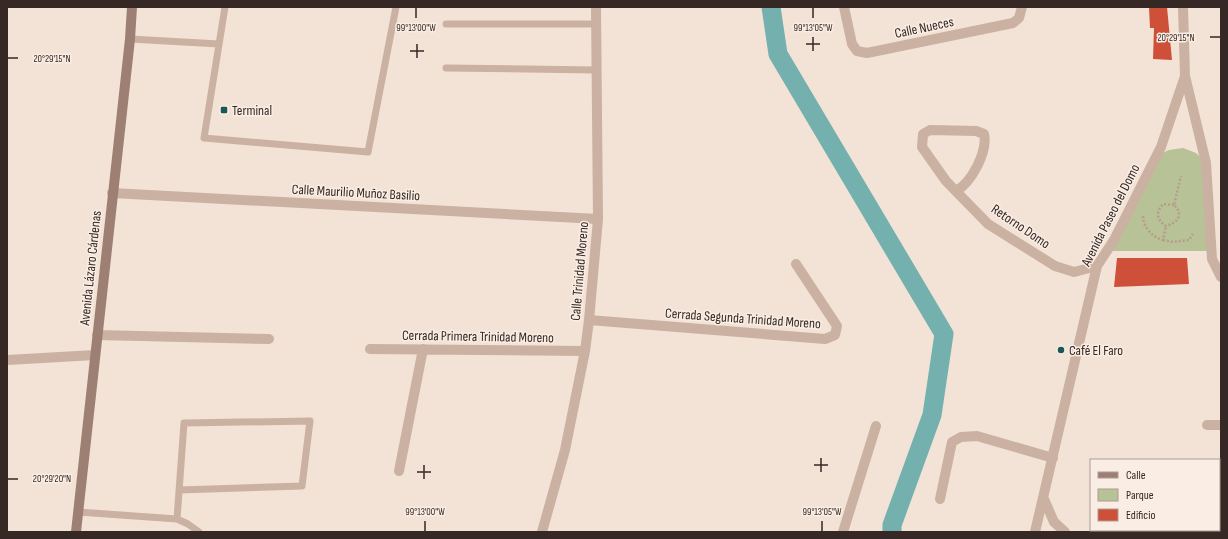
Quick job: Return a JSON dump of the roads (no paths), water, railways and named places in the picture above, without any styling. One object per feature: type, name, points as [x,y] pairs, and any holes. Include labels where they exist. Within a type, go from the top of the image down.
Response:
[{"type":"main road","name":"Avenida Lázaro Cárdenas","points":[[76,532],[130,39],[132,7]]},
{"type":"street","name":"Calle Trinidad Moreno","points":[[542,532],[565,450],[585,351],[589,320],[598,219],[596,7]]},
{"type":"street","name":"Calle Nueces","points":[[844,7],[852,44],[857,51],[867,53],[1013,23],[1019,18],[1022,7]]},
{"type":"street","name":"Avenida Paseo del Domo","points":[[1035,532],[1044,499],[1097,266],[1114,240],[1161,147],[1185,76],[1183,7]]},
{"type":"street","points":[[1185,76],[1206,163],[1212,259],[1221,277]]},
{"type":"street","name":"Retorno Domo","points":[[956,191],[964,187],[971,179],[986,142],[984,134],[976,131],[930,130],[923,134],[922,147],[946,181],[988,224],[1055,266],[1074,272],[1097,266]]},
{"type":"street","name":"Calle Maurilio Muñoz Basilio","points":[[112,193],[598,219]]},
{"type":"street","name":"Cerrada Segunda Trinidad Moreno","points":[[589,320],[825,339],[834,335],[837,326],[796,264]]},
{"type":"street","points":[[97,335],[269,339]]},
{"type":"street","name":"Cerrada Primera Trinidad Moreno","points":[[370,349],[585,351]]},
{"type":"street","points":[[399,471],[423,349]]},
{"type":"street","points":[[7,360],[95,355]]},
{"type":"street","points":[[1207,425],[1221,425]]},
{"type":"street","points":[[843,532],[876,426]]},
{"type":"street","points":[[940,499],[952,442],[961,437],[977,436],[1053,458]]},
{"type":"street","points":[[1044,499],[1054,522],[1065,532]]},
{"type":"lane","points":[[225,7],[204,138],[368,152],[396,7]]},
{"type":"lane","points":[[446,24],[596,24]]},
{"type":"lane","points":[[130,39],[219,44]]},
{"type":"lane","points":[[446,68],[596,70]]},
{"type":"lane","points":[[177,519],[179,490],[184,423],[310,420],[302,486],[179,490]]},
{"type":"lane","points":[[78,512],[177,519],[188,524],[199,532]]},
{"type":"waterway","points":[[771,7],[778,54],[944,334],[932,415],[892,525],[892,532]]},
{"type":"place","name":"Terminal","points":[[224,110]]},
{"type":"place","name":"Café El Faro","points":[[1061,350]]}]
